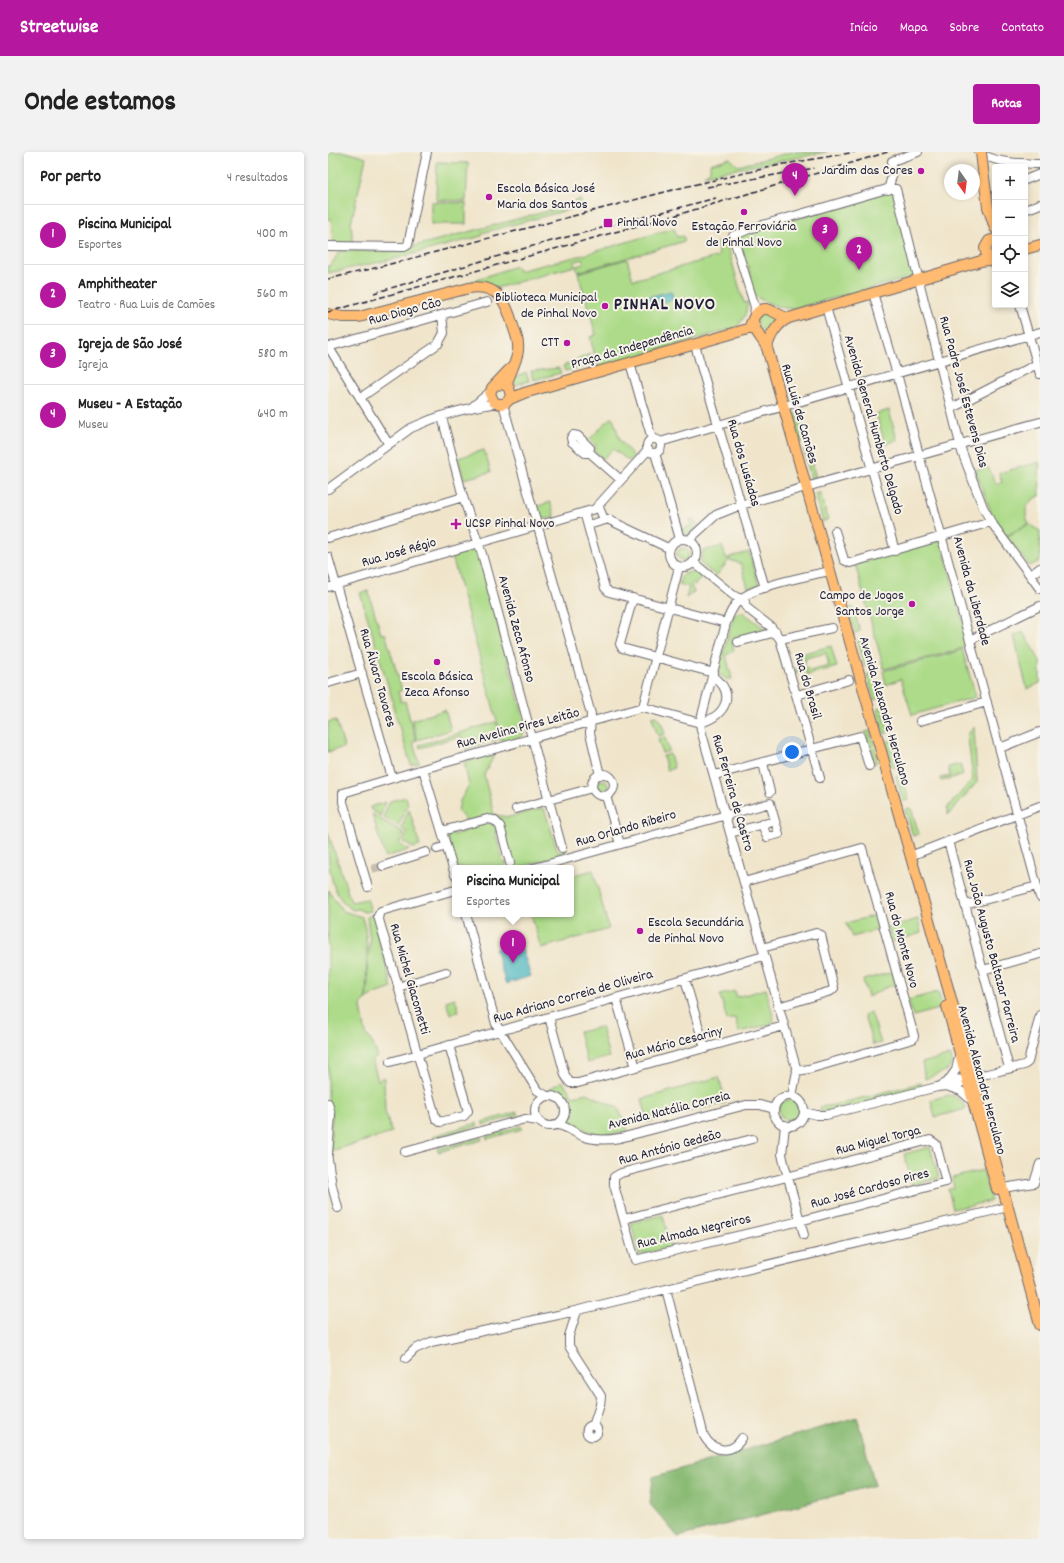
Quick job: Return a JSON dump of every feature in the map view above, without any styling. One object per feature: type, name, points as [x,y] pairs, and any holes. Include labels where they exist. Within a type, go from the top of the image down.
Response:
[{"type":"main road","points":[[965,266],[985,250],[992,240],[981,152]]},
{"type":"main road","points":[[990,218],[992,222]]},
{"type":"main road","points":[[985,250],[987,256],[992,260]]},
{"type":"main road","name":"Rua Luis de Camões","points":[[767,348],[769,338],[784,320],[789,318],[965,266],[992,261]]},
{"type":"main road","points":[[328,314],[342,317],[360,316],[476,287],[487,289],[506,303],[509,309],[518,345],[517,357],[512,368],[505,396]]},
{"type":"main road","points":[[777,314],[779,318],[776,330],[765,335],[753,325],[760,310],[764,309],[789,318]]},
{"type":"main road","name":"Rua Luis de Camões","points":[[753,325],[763,339],[767,348],[805,488]]},
{"type":"main road","name":"Praça da Independência","points":[[505,396],[524,393],[695,345],[753,325]]},
{"type":"main road","points":[[505,396],[491,397],[493,388],[512,368]]},
{"type":"main road","points":[[493,388],[500,383],[505,396]]},
{"type":"main road","name":"Avenida Alexandre Herculano","points":[[805,488],[910,856],[969,1079],[1000,1188]]},
{"type":"main road","name":"Avenida Alexandre Herculano","points":[[934,943],[959,1057],[969,1079],[971,1100],[1007,1207],[1040,1325]]},
{"type":"street","points":[[328,246],[404,247],[410,243],[427,152]]},
{"type":"street","points":[[753,325],[754,305],[732,236],[742,231],[892,189],[892,161],[918,152]]},
{"type":"street","points":[[978,152],[986,157],[1001,161],[1040,164]]},
{"type":"street","points":[[1028,179],[1040,174]]},
{"type":"street","name":"Rua Padre José Estevens Dias","points":[[892,189],[920,280],[961,444],[983,507],[991,522],[1040,589]]},
{"type":"street","points":[[1028,209],[1040,204]]},
{"type":"street","name":"Avenida da Liberdade","points":[[873,293],[943,538],[1040,896]]},
{"type":"street","name":"Rua Diogo Cão","points":[[328,346],[442,316],[487,302]]},
{"type":"street","points":[[754,305],[764,309]]},
{"type":"street","name":"Avenida General Humberto Delgado","points":[[826,307],[895,551]]},
{"type":"street","points":[[1021,308],[1040,374]]},
{"type":"street","points":[[360,398],[438,344],[444,333],[442,316]]},
{"type":"street","points":[[652,439],[657,439],[660,442],[719,426],[1040,332]]},
{"type":"street","name":"Rua dos Lusíadas","points":[[695,345],[764,588]]},
{"type":"street","points":[[328,346],[388,443]]},
{"type":"street","points":[[630,363],[652,439]]},
{"type":"street","points":[[952,408],[1037,364]]},
{"type":"street","points":[[470,409],[493,388]]},
{"type":"street","points":[[328,489],[388,443],[411,428],[505,396],[537,526],[590,714],[589,723],[600,775]]},
{"type":"street","name":"Avenida Zeca Afonso","points":[[442,417],[463,497],[478,543],[562,848]]},
{"type":"street","points":[[690,541],[702,526],[716,515],[741,505],[920,457],[1040,422]]},
{"type":"street","points":[[652,439],[647,444],[652,452],[680,539]]},
{"type":"street","points":[[660,442],[660,450],[652,452],[621,480],[598,505],[603,517],[666,547],[670,547],[680,539],[690,541],[697,551],[693,562],[687,566],[679,567],[670,559],[670,547]]},
{"type":"street","points":[[589,452],[621,480]]},
{"type":"street","points":[[328,538],[463,497]]},
{"type":"street","name":"Rua José Régio","points":[[332,586],[595,509],[598,505]]},
{"type":"street","points":[[584,512],[605,588],[612,593],[668,609],[726,623]]},
{"type":"street","points":[[588,525],[609,519]]},
{"type":"street","points":[[836,531],[844,560],[850,563],[943,538],[991,522]]},
{"type":"street","name":"Rua Álvaro Tavares","points":[[328,557],[332,586],[362,673],[392,778]]},
{"type":"street","points":[[693,562],[732,595],[741,600],[778,636]]},
{"type":"street","points":[[632,598],[621,646],[623,650],[656,658],[713,675],[720,681],[724,688],[725,702],[716,717],[700,723],[643,707],[656,658],[679,567]]},
{"type":"street","points":[[1031,575],[1040,568]]},
{"type":"street","name":"Rua Ferreira de Castro","points":[[792,1096],[797,1071],[700,723],[726,623],[731,611],[741,600],[752,592],[829,571]]},
{"type":"street","points":[[750,610],[752,592]]},
{"type":"street","points":[[970,640],[1040,606]]},
{"type":"street","points":[[731,611],[739,608],[750,610]]},
{"type":"street","points":[[738,642],[832,628]]},
{"type":"street","name":"Rua do Brasil","points":[[778,636],[797,695],[820,778]]},
{"type":"street","points":[[328,683],[362,673]]},
{"type":"street","points":[[797,695],[849,680]]},
{"type":"street","points":[[920,721],[987,702]]},
{"type":"street","name":"Rua Avelina Pires Leitão","points":[[368,887],[368,869],[343,802],[344,793],[422,769],[643,707]]},
{"type":"street","points":[[1000,748],[1040,732]]},
{"type":"street","points":[[715,776],[860,736],[869,766]]},
{"type":"street","points":[[763,763],[770,792]]},
{"type":"street","points":[[422,769],[452,865]]},
{"type":"street","points":[[600,775],[609,776],[613,782],[612,792],[606,796],[596,794],[592,788],[594,779],[600,775]]},
{"type":"street","points":[[516,809],[592,788]]},
{"type":"street","points":[[606,796],[620,844]]},
{"type":"street","name":"Rua Orlando Ribeiro","points":[[545,865],[770,803],[775,820]]},
{"type":"street","points":[[910,856],[1040,806]]},
{"type":"street","points":[[442,831],[487,819],[494,820],[500,826],[510,863]]},
{"type":"street","points":[[730,833],[775,820],[779,834],[767,838],[762,824]]},
{"type":"street","name":"Rua João Augusto Baltazar Parreira","points":[[948,841],[1009,1068]]},
{"type":"street","points":[[437,849],[446,846]]},
{"type":"street","name":"Rua do Monte Novo","points":[[744,882],[862,848],[914,1036],[913,1039],[809,1069],[797,1071]]},
{"type":"street","points":[[383,866],[426,852]]},
{"type":"street","points":[[965,905],[1037,886]]},
{"type":"street","name":"Rua Michel Giacometti","points":[[449,1045],[468,1111],[464,1116],[440,1122],[436,1119],[417,1055],[378,918],[378,913],[452,891]]},
{"type":"street","points":[[467,917],[496,1024],[537,1090],[547,1096],[557,1098],[563,1103],[566,1112],[564,1117],[556,1125],[546,1126],[535,1116],[537,1090]]},
{"type":"street","points":[[762,948],[816,933],[821,935],[834,988],[831,991],[778,1007]]},
{"type":"street","points":[[983,970],[1040,954]]},
{"type":"street","name":"Rua Adriano Correia de Oliveira","points":[[390,1062],[764,956]]},
{"type":"street","points":[[398,987],[446,972]]},
{"type":"street","points":[[684,979],[705,1049]]},
{"type":"street","points":[[616,998],[636,1068]]},
{"type":"street","points":[[804,1112],[817,1115],[826,1115],[943,1085],[960,1084],[976,1075],[987,1074],[1024,1065],[1030,1058],[1040,1014]]},
{"type":"street","name":"Rua Mário Cesariny","points":[[549,1017],[565,1075],[570,1083],[578,1083],[636,1068],[784,1026]]},
{"type":"street","points":[[943,1085],[955,1072],[959,1057]]},
{"type":"street","points":[[943,1085],[958,1090],[971,1100]]},
{"type":"street","points":[[524,1119],[531,1114],[541,1098],[547,1096]]},
{"type":"street","points":[[787,1096],[792,1096],[800,1100],[804,1112],[798,1123],[785,1125],[776,1117],[774,1109],[779,1100],[787,1096]]},
{"type":"street","points":[[328,1103],[330,1115],[328,1154]]},
{"type":"street","name":"Avenida Natália Correia","points":[[556,1125],[571,1129],[584,1137],[600,1141],[620,1138],[746,1106],[760,1105],[774,1109]]},
{"type":"street","points":[[564,1117],[571,1129]]},
{"type":"street","points":[[405,1152],[524,1119],[538,1120]]},
{"type":"street","points":[[785,1125],[782,1154],[804,1236]]},
{"type":"street","name":"Rua António Gedeão","points":[[624,1219],[614,1185],[614,1177],[620,1173],[752,1139]]},
{"type":"street","name":"Rua Miguel Torga","points":[[624,1219],[789,1178],[930,1140],[936,1144],[946,1182]]},
{"type":"street","points":[[328,1159],[332,1186],[338,1208]]},
{"type":"street","points":[[1000,1188],[1034,1183],[1040,1164]]},
{"type":"street","name":"Rua José Cardoso Pires","points":[[800,1221],[946,1182]]},
{"type":"street","points":[[406,1358],[415,1349],[431,1342],[499,1329],[576,1311],[1007,1207]]},
{"type":"street","name":"Rua Almada Negreiros","points":[[624,1219],[634,1260],[800,1221]]},
{"type":"street","points":[[666,1289],[704,1436],[709,1445],[718,1449],[734,1446],[742,1438]]},
{"type":"street","points":[[576,1311],[569,1336],[569,1346],[601,1396],[600,1405],[593,1426]]},
{"type":"green space","points":[[328,152],[346,152],[366,158],[351,223],[353,244],[333,243],[331,220],[328,219]]},
{"type":"green space","points":[[792,152],[827,152],[704,175],[710,171],[710,164],[730,158],[738,166]]},
{"type":"green space","points":[[437,162],[468,163],[466,201],[436,200]]},
{"type":"green space","points":[[890,191],[893,192],[916,276],[793,309],[771,304],[752,293],[747,277],[751,276],[747,263],[744,263],[738,239],[741,234]]},
{"type":"green space","points":[[580,199],[582,206],[482,233],[482,236],[390,260],[328,273],[328,265],[330,266],[341,250],[404,251],[415,246],[563,207]]},
{"type":"green space","points":[[431,202],[466,203],[466,224],[431,224]]},
{"type":"green space","points":[[674,228],[677,237],[683,236],[685,241],[578,272],[576,266],[584,264],[582,259],[574,262],[575,266],[497,288],[482,283],[472,282],[516,266],[518,271],[583,255]]},
{"type":"green space","points":[[729,240],[731,243],[727,245],[744,303],[748,302],[745,316],[737,327],[600,368],[598,367],[590,337],[596,335],[578,273],[627,259],[633,280],[719,256],[716,243]]},
{"type":"green space","points":[[762,313],[770,313],[775,318],[773,329],[770,331],[762,331],[757,326],[757,318]]},
{"type":"green space","points":[[590,354],[593,364],[565,371],[563,366]]},
{"type":"green space","points":[[559,368],[561,373],[533,380],[531,371]]},
{"type":"green space","points":[[526,372],[529,381],[515,385],[513,378]]},
{"type":"green space","points":[[889,410],[897,440],[885,444],[876,414]]},
{"type":"green space","points":[[797,413],[806,441],[801,442],[793,414]]},
{"type":"green space","points":[[610,418],[613,418],[620,440],[634,457],[629,461],[613,449],[603,459],[594,451],[596,446],[590,439]]},
{"type":"green space","points":[[808,449],[816,478],[811,479],[804,450]]},
{"type":"green space","points":[[484,450],[491,472],[464,479],[458,458]]},
{"type":"green space","points":[[1039,462],[1040,496],[1032,500],[1027,506],[1026,515],[1029,523],[1006,536],[994,520],[975,470],[988,467],[996,484],[1002,482],[999,473]]},
{"type":"green space","points":[[820,493],[828,519],[823,522],[815,494]]},
{"type":"green space","points":[[550,502],[555,517],[540,520],[536,507]]},
{"type":"green space","points":[[690,519],[693,519],[698,525],[689,535],[682,533],[682,529],[691,526]]},
{"type":"green space","points":[[1029,524],[1040,531],[1040,561],[1030,566],[1006,537]]},
{"type":"green space","name":"Campo de Jogos Santos Jorge","points":[[941,540],[969,644],[955,651],[884,669],[855,564]]},
{"type":"green space","points":[[722,546],[726,558],[729,558],[729,560],[716,576],[700,563],[703,551]]},
{"type":"green space","points":[[685,548],[688,549],[688,559],[681,560],[678,559],[677,552],[678,549]]},
{"type":"green space","points":[[473,550],[478,551],[526,726],[522,737],[503,742],[502,738],[465,749],[461,736],[420,748],[419,745],[496,722],[500,732],[452,556]]},
{"type":"green space","points":[[749,552],[759,585],[748,588],[741,564],[730,560],[730,557]]},
{"type":"green space","points":[[695,570],[702,576],[695,585],[693,583],[691,585],[694,592],[686,598],[689,587],[679,584],[682,575]]},
{"type":"green space","points":[[368,591],[381,634],[385,633],[402,690],[398,692],[401,702],[405,701],[416,741],[413,742],[419,763],[411,765],[392,703],[393,702],[360,593]]},
{"type":"green space","points":[[853,607],[860,631],[855,633],[848,608]]},
{"type":"green space","points":[[740,612],[744,613],[765,629],[764,631],[732,638],[734,651],[726,655],[732,679],[726,679],[721,675],[717,675],[734,615]]},
{"type":"green space","points":[[1023,632],[1040,661],[1040,683],[1027,689],[1014,636]]},
{"type":"green space","points":[[863,640],[870,665],[865,666],[858,641]]},
{"type":"green space","points":[[831,646],[837,667],[807,675],[806,671],[796,674],[796,670],[806,667],[810,671],[829,666],[826,653],[806,658],[805,663],[801,664],[800,659],[802,658],[801,654]]},
{"type":"green space","points":[[962,649],[976,697],[912,715],[901,679],[886,685],[883,671],[953,653]]},
{"type":"green space","points":[[873,673],[880,698],[874,700],[867,675]]},
{"type":"green space","points":[[882,707],[889,732],[884,734],[877,708]]},
{"type":"green space","points":[[445,710],[451,730],[417,740],[412,720]]},
{"type":"green space","points":[[657,716],[660,719],[665,734],[658,736],[652,717]]},
{"type":"green space","points":[[336,720],[344,747],[328,752],[328,722]]},
{"type":"green space","points":[[974,727],[977,782],[948,815],[947,808],[973,779],[968,738],[969,733]]},
{"type":"green space","points":[[870,731],[878,760],[875,764],[865,732]]},
{"type":"green space","points":[[665,737],[669,751],[662,753],[658,739]]},
{"type":"green space","points":[[892,740],[899,766],[893,768],[886,742]]},
{"type":"green space","points":[[496,752],[484,775],[494,815],[509,817],[544,808],[558,852],[567,850],[568,854],[529,865],[514,865],[501,824],[492,815],[466,821],[458,811],[460,801],[469,785],[464,762]]},
{"type":"green space","points":[[670,754],[674,768],[667,770],[663,756]]},
{"type":"green space","points":[[960,764],[963,775],[941,781],[940,778],[950,776],[948,767]]},
{"type":"green space","points":[[902,775],[909,800],[903,801],[896,776]]},
{"type":"green space","points":[[600,780],[604,780],[608,786],[604,792],[600,792],[596,788],[596,784]]},
{"type":"green space","points":[[406,797],[408,805],[398,826],[383,817],[390,801]]},
{"type":"green space","points":[[386,802],[380,816],[371,810],[370,807]]},
{"type":"green space","points":[[911,808],[919,834],[913,836],[905,809]]},
{"type":"green space","points":[[409,809],[420,846],[413,848],[403,842],[407,832],[401,828]]},
{"type":"green space","points":[[372,814],[404,833],[399,844],[409,850],[385,857]]},
{"type":"green space","points":[[489,822],[495,825],[497,829],[495,831],[503,862],[507,863],[504,865],[456,865],[447,836],[451,832],[453,835],[466,831],[466,828]]},
{"type":"green space","points":[[328,832],[351,902],[367,899],[371,911],[364,912],[358,909],[353,910],[345,904],[339,896],[334,886],[329,865]]},
{"type":"green space","points":[[593,870],[609,929],[541,948],[532,917],[574,917],[574,875]]},
{"type":"green space","points":[[328,890],[343,911],[362,917],[367,947],[366,999],[368,980],[367,965],[370,942],[367,917],[373,915],[392,988],[370,996],[363,1002],[361,1007],[366,1034],[373,1044],[378,1057],[372,1059],[378,1081],[383,1077],[384,1079],[385,1112],[392,1133],[331,1151],[332,1115],[328,1098]]},
{"type":"green space","points":[[877,915],[881,929],[852,937],[846,923]]},
{"type":"green space","points":[[918,919],[921,933],[892,942],[888,928]]},
{"type":"green space","points":[[892,972],[896,985],[887,987],[868,997],[863,980]]},
{"type":"green space","points":[[766,989],[774,1019],[771,1024],[739,1032],[735,1018],[727,1020],[720,995],[735,991],[737,997]]},
{"type":"green space","points":[[938,992],[943,1008],[913,1016],[908,1000]]},
{"type":"green space","points":[[455,998],[459,1011],[450,1014],[446,1001]]},
{"type":"green space","points":[[871,1012],[881,1043],[873,1045],[864,1015]]},
{"type":"green space","points":[[601,1027],[609,1057],[587,1063],[579,1032]]},
{"type":"green space","points":[[951,1055],[952,1062],[948,1070],[925,1079],[922,1063]]},
{"type":"green space","points":[[719,1077],[726,1103],[648,1122],[642,1099]]},
{"type":"green space","points":[[562,1081],[573,1096],[587,1093],[618,1108],[628,1131],[612,1134],[598,1134],[578,1126],[571,1121],[570,1103],[558,1092],[546,1091]]},
{"type":"green space","points":[[921,1083],[922,1088],[835,1110],[821,1112],[820,1107],[834,1105]]},
{"type":"green space","points":[[948,1095],[959,1099],[966,1109],[935,1117],[931,1100]]},
{"type":"green space","points":[[789,1100],[796,1103],[799,1110],[796,1117],[789,1120],[782,1117],[779,1110],[782,1103]]},
{"type":"green space","points":[[517,1112],[518,1115],[483,1125],[482,1122]]},
{"type":"green space","points":[[477,1123],[478,1126],[434,1139],[433,1136]]},
{"type":"green space","points":[[521,1126],[522,1129],[487,1139],[486,1136]]},
{"type":"green space","points":[[481,1137],[482,1140],[438,1152],[437,1149]]},
{"type":"green space","points":[[930,1147],[939,1178],[912,1185],[904,1154]]},
{"type":"green space","points":[[983,1170],[991,1201],[953,1209],[948,1189],[954,1188],[952,1178]]},
{"type":"green space","points":[[663,1215],[671,1247],[639,1255],[631,1223]]},
{"type":"green space","points":[[857,1417],[875,1485],[678,1537],[650,1504],[653,1477]]},
{"type":"water","points":[[671,291],[674,299],[649,306],[648,297]]},
{"type":"water","points":[[520,942],[531,976],[506,984],[495,949]]},
{"type":"tunnel","points":[[372,869],[383,866]]},
{"type":"railway","points":[[328,279],[684,187],[784,164],[855,152]]},
{"type":"railway","points":[[328,312],[680,214],[888,152]]},
{"type":"railway","points":[[707,187],[814,168]]},
{"type":"railway","points":[[374,293],[529,247],[716,198]]},
{"type":"place","name":"Jardim das Cores","points":[[921,171]]},
{"type":"place","name":"Museu - A Estação","points":[[795,196]]},
{"type":"place","name":"Escola Básica José Maria dos Santos","points":[[489,197]]},
{"type":"place","name":"Estação Ferroviária de Pinhal Novo","points":[[744,212]]},
{"type":"place","name":"Pinhal Novo","points":[[608,223]]},
{"type":"place","name":"Igreja de São José","points":[[825,250]]},
{"type":"place","name":"Amphitheater","points":[[859,270]]},
{"type":"place","name":"Biblioteca Municipal de Pinhal Novo","points":[[605,306]]},
{"type":"place","name":"CTT","points":[[567,343]]},
{"type":"place","name":"UCSP Pinhal Novo","points":[[456,524]]},
{"type":"place","name":"Campo de Jogos Santos Jorge","points":[[912,604]]},
{"type":"place","name":"Escola Básica Zeca Afonso","points":[[437,662]]},
{"type":"place","name":"Escola Secundária de Pinhal Novo","points":[[640,931]]},
{"type":"place","name":"Piscina Municipal","points":[[513,963]]},
{"type":"district","name":"PINHAL NOVO","points":[[665,305]]}]
